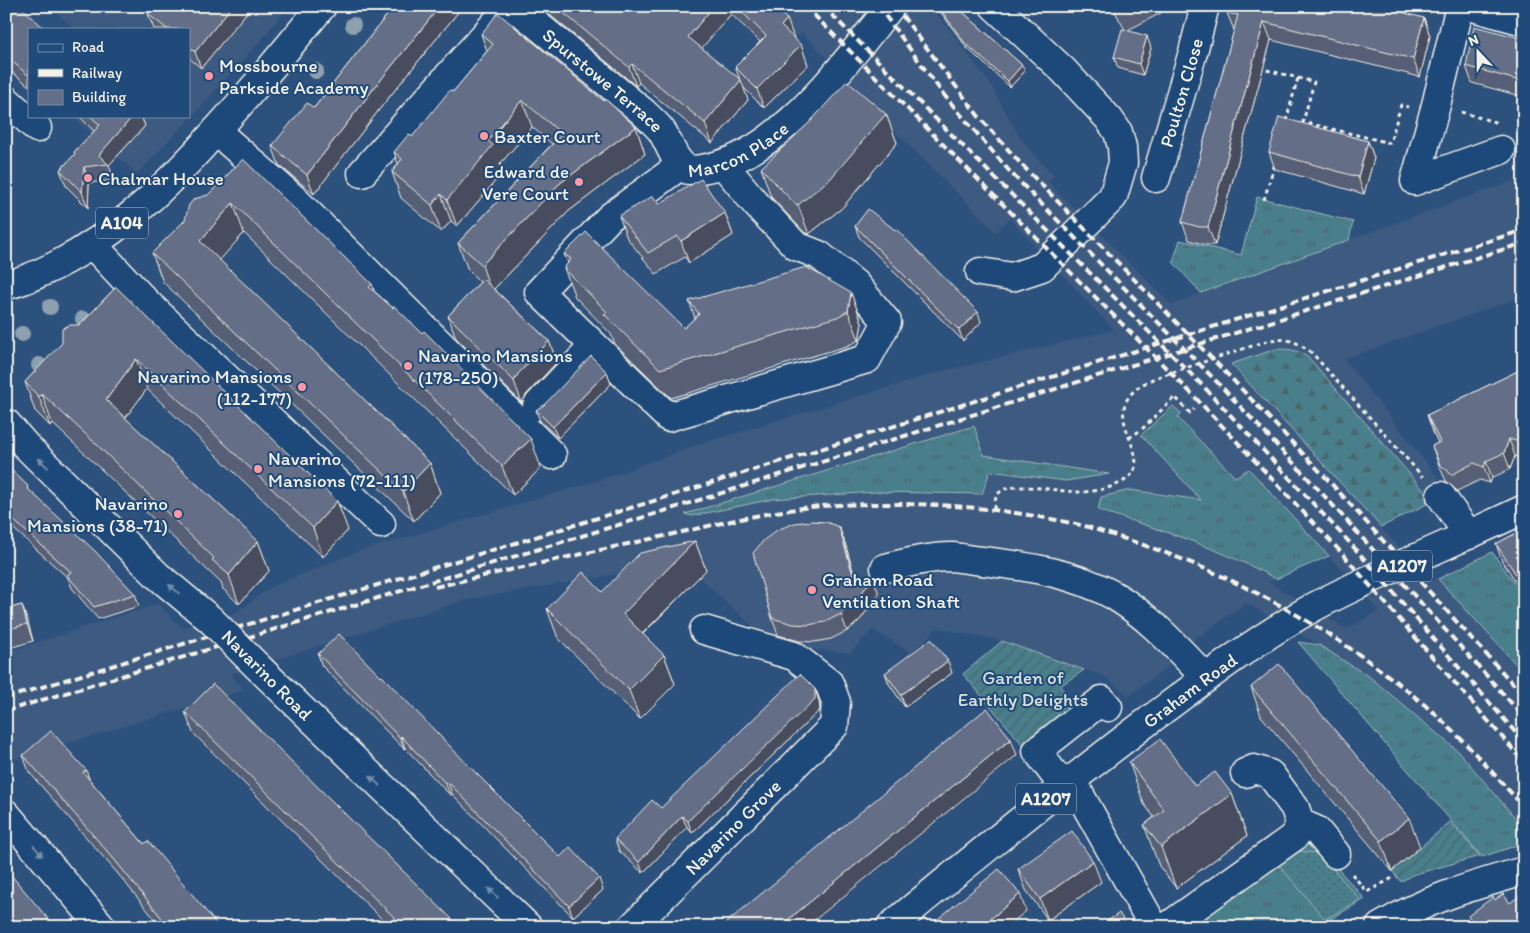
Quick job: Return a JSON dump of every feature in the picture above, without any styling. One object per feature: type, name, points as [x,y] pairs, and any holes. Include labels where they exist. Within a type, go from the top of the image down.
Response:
[{"type":"street","name":"A104","points":[[6,285],[45,271],[74,256],[93,245],[135,213],[191,159],[254,89],[322,6]]},
{"type":"street","points":[[362,173],[510,6]]},
{"type":"street","name":"Spurstowe Terrace","points":[[514,6],[656,125],[681,165]]},
{"type":"street","name":"Marcon Place","points":[[723,164],[756,204],[796,246],[819,255],[855,284],[887,322],[866,359],[668,417],[539,292],[610,217],[681,165],[688,170],[695,170],[723,164],[753,148],[791,122],[825,87],[891,6]]},
{"type":"street","points":[[980,272],[1012,277],[1042,267],[1113,198],[1122,162],[1122,147],[1118,132],[1109,119],[1063,70],[994,6]]},
{"type":"street","name":"Poulton Close","points":[[1122,162],[1158,169],[1205,6]]},
{"type":"street","points":[[1460,6],[1415,181],[1503,137]]},
{"type":"street","points":[[1469,6],[1524,21]]},
{"type":"street","points":[[6,100],[37,128]]},
{"type":"street","points":[[216,130],[293,198],[552,455]]},
{"type":"street","points":[[93,245],[145,300],[381,524]]},
{"type":"street","points":[[537,406],[594,346]]},
{"type":"street","name":"Navarino Road","points":[[6,423],[25,445],[158,576],[211,620],[528,927]]},
{"type":"street","points":[[1441,496],[1470,535]]},
{"type":"street","name":"Graham Road","points":[[890,927],[1067,783],[1206,678],[1264,638],[1312,608],[1524,508]]},
{"type":"street","points":[[885,568],[918,560],[951,557],[1048,571],[1078,580],[1112,595],[1142,615],[1167,636],[1206,678]]},
{"type":"street","name":"Navarino Grove","points":[[632,927],[834,726],[836,702],[829,683],[794,656],[704,630]]},
{"type":"street","points":[[1108,707],[1102,700],[1036,751],[1080,795],[1154,927]]},
{"type":"street","points":[[1167,927],[1295,836],[1300,823],[1295,808],[1270,774],[1254,769],[1245,773]]},
{"type":"street","points":[[6,814],[102,927]]},
{"type":"street","points":[[1300,823],[1316,830],[1336,854]]},
{"type":"street","points":[[1380,927],[1432,900],[1463,888],[1524,871]]},
{"type":"path","points":[[1254,67],[1314,82],[1303,122],[1390,143],[1401,105],[1435,109],[1503,137]]},
{"type":"path","points":[[1285,125],[1298,78]]},
{"type":"path","points":[[1264,200],[1277,154]]},
{"type":"path","points":[[994,509],[995,498],[999,492],[1012,487],[1079,492],[1097,491],[1124,482],[1132,475],[1136,466],[1136,456],[1123,419],[1124,405],[1131,392],[1155,378],[1270,340],[1292,340],[1312,353],[1441,496]]},
{"type":"path","points":[[1129,438],[1141,430],[1175,397],[1190,413],[1194,409]]},
{"type":"path","points":[[1336,854],[1367,892],[1396,876]]},
{"type":"shaded area","name":"Mossbourne Parkside Academy","points":[[50,6],[289,6],[196,112],[137,174],[74,118],[190,118],[190,28],[73,28]]},
{"type":"shaded area","points":[[767,6],[931,6],[989,82],[1019,136],[1033,154],[1054,175],[1047,181],[1172,305],[1524,177],[1524,296],[1344,359],[1451,494],[1433,501],[1381,528],[1432,581],[1492,552],[1524,596],[1524,843],[1482,857],[1298,642],[1317,644],[1246,603],[1192,641],[1177,629],[1158,645],[1173,663],[1129,696],[1103,676],[1001,643],[1001,641],[937,628],[912,653],[873,630],[850,653],[808,649],[767,640],[683,563],[465,600],[231,674],[244,690],[6,762],[6,652],[158,604],[182,628],[235,613],[271,587],[356,552],[594,482],[703,443],[940,372],[1114,330],[1010,219],[996,232],[868,104],[870,101],[802,33],[797,37]],"holes":[[[1329,556],[1379,611],[1347,629],[1269,582]]]},
{"type":"green space","points":[[1257,197],[1353,222],[1349,240],[1201,293],[1173,262],[1180,240],[1241,255]]},
{"type":"green space","points":[[1276,349],[1295,351],[1311,360],[1433,501],[1381,527],[1231,364]]},
{"type":"green space","points":[[1173,406],[1182,414],[1178,418],[1235,477],[1249,469],[1329,556],[1276,579],[1211,549],[1098,510],[1101,497],[1130,490],[1201,500],[1141,435]]},
{"type":"green space","points":[[974,426],[984,455],[1109,474],[1066,481],[990,471],[982,494],[875,492],[773,499],[692,516],[685,514]]},
{"type":"green space","points":[[1492,552],[1524,596],[1524,673],[1438,579]]},
{"type":"green space","name":"Garden of Earthly Delights","points":[[1002,641],[1084,670],[1060,686],[1075,706],[1023,745],[963,674]]},
{"type":"green space","points":[[1298,642],[1319,645],[1371,678],[1459,752],[1524,828],[1524,843],[1482,857]]},
{"type":"green space","points":[[1450,822],[1480,856],[1412,875],[1401,882],[1392,871]]},
{"type":"green space","points":[[1308,844],[1319,848],[1365,899],[1317,927],[1181,927],[1292,847]]},
{"type":"green space","points":[[1296,851],[1319,853],[1360,900],[1325,919],[1278,864]]},
{"type":"building","points":[[6,6],[20,6],[44,28],[28,28],[28,75],[6,56]]},
{"type":"building","points":[[155,6],[232,6],[195,52],[190,47],[190,28],[166,28],[148,14]]},
{"type":"building","points":[[394,6],[440,6],[307,175],[272,146],[307,103],[314,108]]},
{"type":"building","points":[[555,6],[714,6],[688,37],[741,80],[705,123],[632,64],[629,67]]},
{"type":"building","points":[[736,6],[774,6],[787,19],[781,26],[801,45],[757,89],[735,67],[766,36]]},
{"type":"building","points":[[938,6],[956,6],[1022,65],[1008,81],[965,43]]},
{"type":"building","points":[[1116,6],[1124,6],[1117,10]]},
{"type":"building","points":[[1229,6],[1378,6],[1424,18],[1413,59],[1264,22],[1208,227],[1199,227],[1182,222],[1238,15],[1227,13]]},
{"type":"building","points":[[498,13],[604,101],[605,99],[636,127],[559,184],[482,265],[458,243],[562,134],[522,100],[488,141],[493,145],[447,200],[441,194],[432,205],[392,172],[402,159],[394,152],[409,134],[412,137],[450,90],[453,92],[493,44],[481,34]]},
{"type":"building","points":[[1474,26],[1524,39],[1524,82],[1466,66]]},
{"type":"building","points":[[1122,29],[1147,36],[1139,64],[1114,57]]},
{"type":"building","points":[[847,81],[886,114],[831,178],[798,205],[761,168],[810,122]]},
{"type":"building","points":[[1279,117],[1368,141],[1358,177],[1269,152]]},
{"type":"building","points":[[92,118],[131,118],[99,155],[108,164],[84,167],[82,192],[60,170],[100,125]]},
{"type":"building","points":[[243,159],[372,284],[369,287],[393,308],[394,306],[422,333],[424,331],[531,439],[502,466],[233,203],[200,241],[430,463],[403,492],[152,253],[185,220],[189,205],[194,199],[208,195]]},
{"type":"building","points":[[701,179],[725,213],[681,241],[677,236],[648,253],[619,216],[653,196],[659,204]]},
{"type":"building","points":[[868,209],[896,229],[978,312],[959,330],[855,226]]},
{"type":"building","points":[[586,232],[684,328],[699,314],[689,301],[806,267],[851,293],[848,311],[837,317],[660,369],[604,314],[607,312],[564,268],[571,259],[564,254]]},
{"type":"building","points":[[483,279],[549,341],[518,374],[514,381],[448,316]]},
{"type":"building","points":[[116,287],[337,501],[313,528],[136,359],[106,400],[258,541],[229,575],[212,560],[214,558],[94,442],[42,394],[39,397],[25,382],[62,343],[62,329],[69,325],[80,325]]},
{"type":"building","points":[[591,356],[607,372],[553,427],[536,410],[544,405]]},
{"type":"building","points":[[1524,368],[1524,443],[1509,439],[1504,453],[1486,461],[1484,467],[1474,463],[1451,475],[1440,465],[1432,446],[1440,442],[1427,415]]},
{"type":"building","points":[[6,465],[28,486],[27,488],[95,551],[135,594],[94,607],[67,575],[71,572],[6,512]]},
{"type":"building","name":"Graham Road Ventilation Shaft","points":[[826,522],[839,527],[855,582],[873,578],[853,604],[841,614],[825,622],[808,625],[793,624],[772,618],[753,553],[764,540],[777,530],[795,523]]},
{"type":"building","points":[[1524,529],[1524,570],[1516,574],[1496,544]]},
{"type":"building","points":[[695,541],[623,614],[664,655],[629,690],[547,609],[583,572],[602,592],[640,553]]},
{"type":"building","points":[[22,605],[27,624],[6,630],[6,609]]},
{"type":"building","points":[[339,634],[560,857],[570,847],[599,878],[569,906],[448,782],[446,784],[401,736],[400,738],[318,654]]},
{"type":"building","points":[[931,639],[948,661],[901,695],[885,673]]},
{"type":"building","points":[[1279,664],[1409,818],[1381,841],[1251,687]]},
{"type":"building","points":[[800,674],[815,689],[815,699],[688,821],[682,816],[639,862],[615,839],[652,800],[661,808]]},
{"type":"building","points":[[213,684],[460,927],[404,927],[185,712]]},
{"type":"building","points":[[987,708],[1011,739],[779,927],[721,927]]},
{"type":"building","points":[[51,731],[86,770],[83,772],[144,844],[148,841],[219,927],[169,927],[113,858],[23,755]]},
{"type":"building","points":[[1160,739],[1195,786],[1215,772],[1232,794],[1161,847],[1144,825],[1164,810],[1129,762]]},
{"type":"building","points":[[1072,831],[1093,861],[1040,899],[1018,869]]},
{"type":"building","points":[[6,869],[55,927],[6,927]]},
{"type":"building","points":[[999,869],[1020,894],[981,927],[928,927]]},
{"type":"building","points":[[1524,892],[1524,927],[1462,927],[1471,919],[1468,916],[1493,897],[1495,900],[1503,894],[1510,903]]},
{"type":"building","points":[[1119,913],[1128,927],[1099,927]]},
{"type":"building","points":[[1420,921],[1424,927],[1413,927]]},
{"type":"railway","points":[[805,6],[1191,393],[1339,550],[1524,762]]},
{"type":"railway","points":[[823,6],[1205,388],[1351,544],[1524,742]]},
{"type":"railway","points":[[878,6],[944,95],[1011,173],[1218,383],[1319,490],[1524,717]]},
{"type":"railway","points":[[895,6],[980,118],[1021,164],[1329,481],[1524,696]]},
{"type":"railway","points":[[6,698],[660,499],[1524,230]]},
{"type":"railway","points":[[6,711],[664,511],[1524,243]]},
{"type":"railway","points":[[435,587],[736,520],[786,510],[815,507],[875,504],[942,505],[1007,512],[1071,523],[1161,551],[1200,567],[1239,584],[1312,624],[1382,671],[1430,709],[1524,807]]},
{"type":"place","name":"Mossbourne Parkside Academy","points":[[209,76]]},
{"type":"place","name":"Baxter Court","points":[[484,136]]},
{"type":"place","name":"Chalmar House","points":[[88,178]]},
{"type":"place","name":"Edward de Vere Court","points":[[579,182]]},
{"type":"place","name":"Navarino Mansions (178-250)","points":[[408,366]]},
{"type":"place","name":"Navarino Mansions (112-177)","points":[[302,387]]},
{"type":"place","name":"Navarino Mansions (72-111)","points":[[258,469]]},
{"type":"place","name":"Navarino Mansions (38-71)","points":[[178,514]]},
{"type":"place","name":"Graham Road Ventilation Shaft","points":[[812,590]]}]
